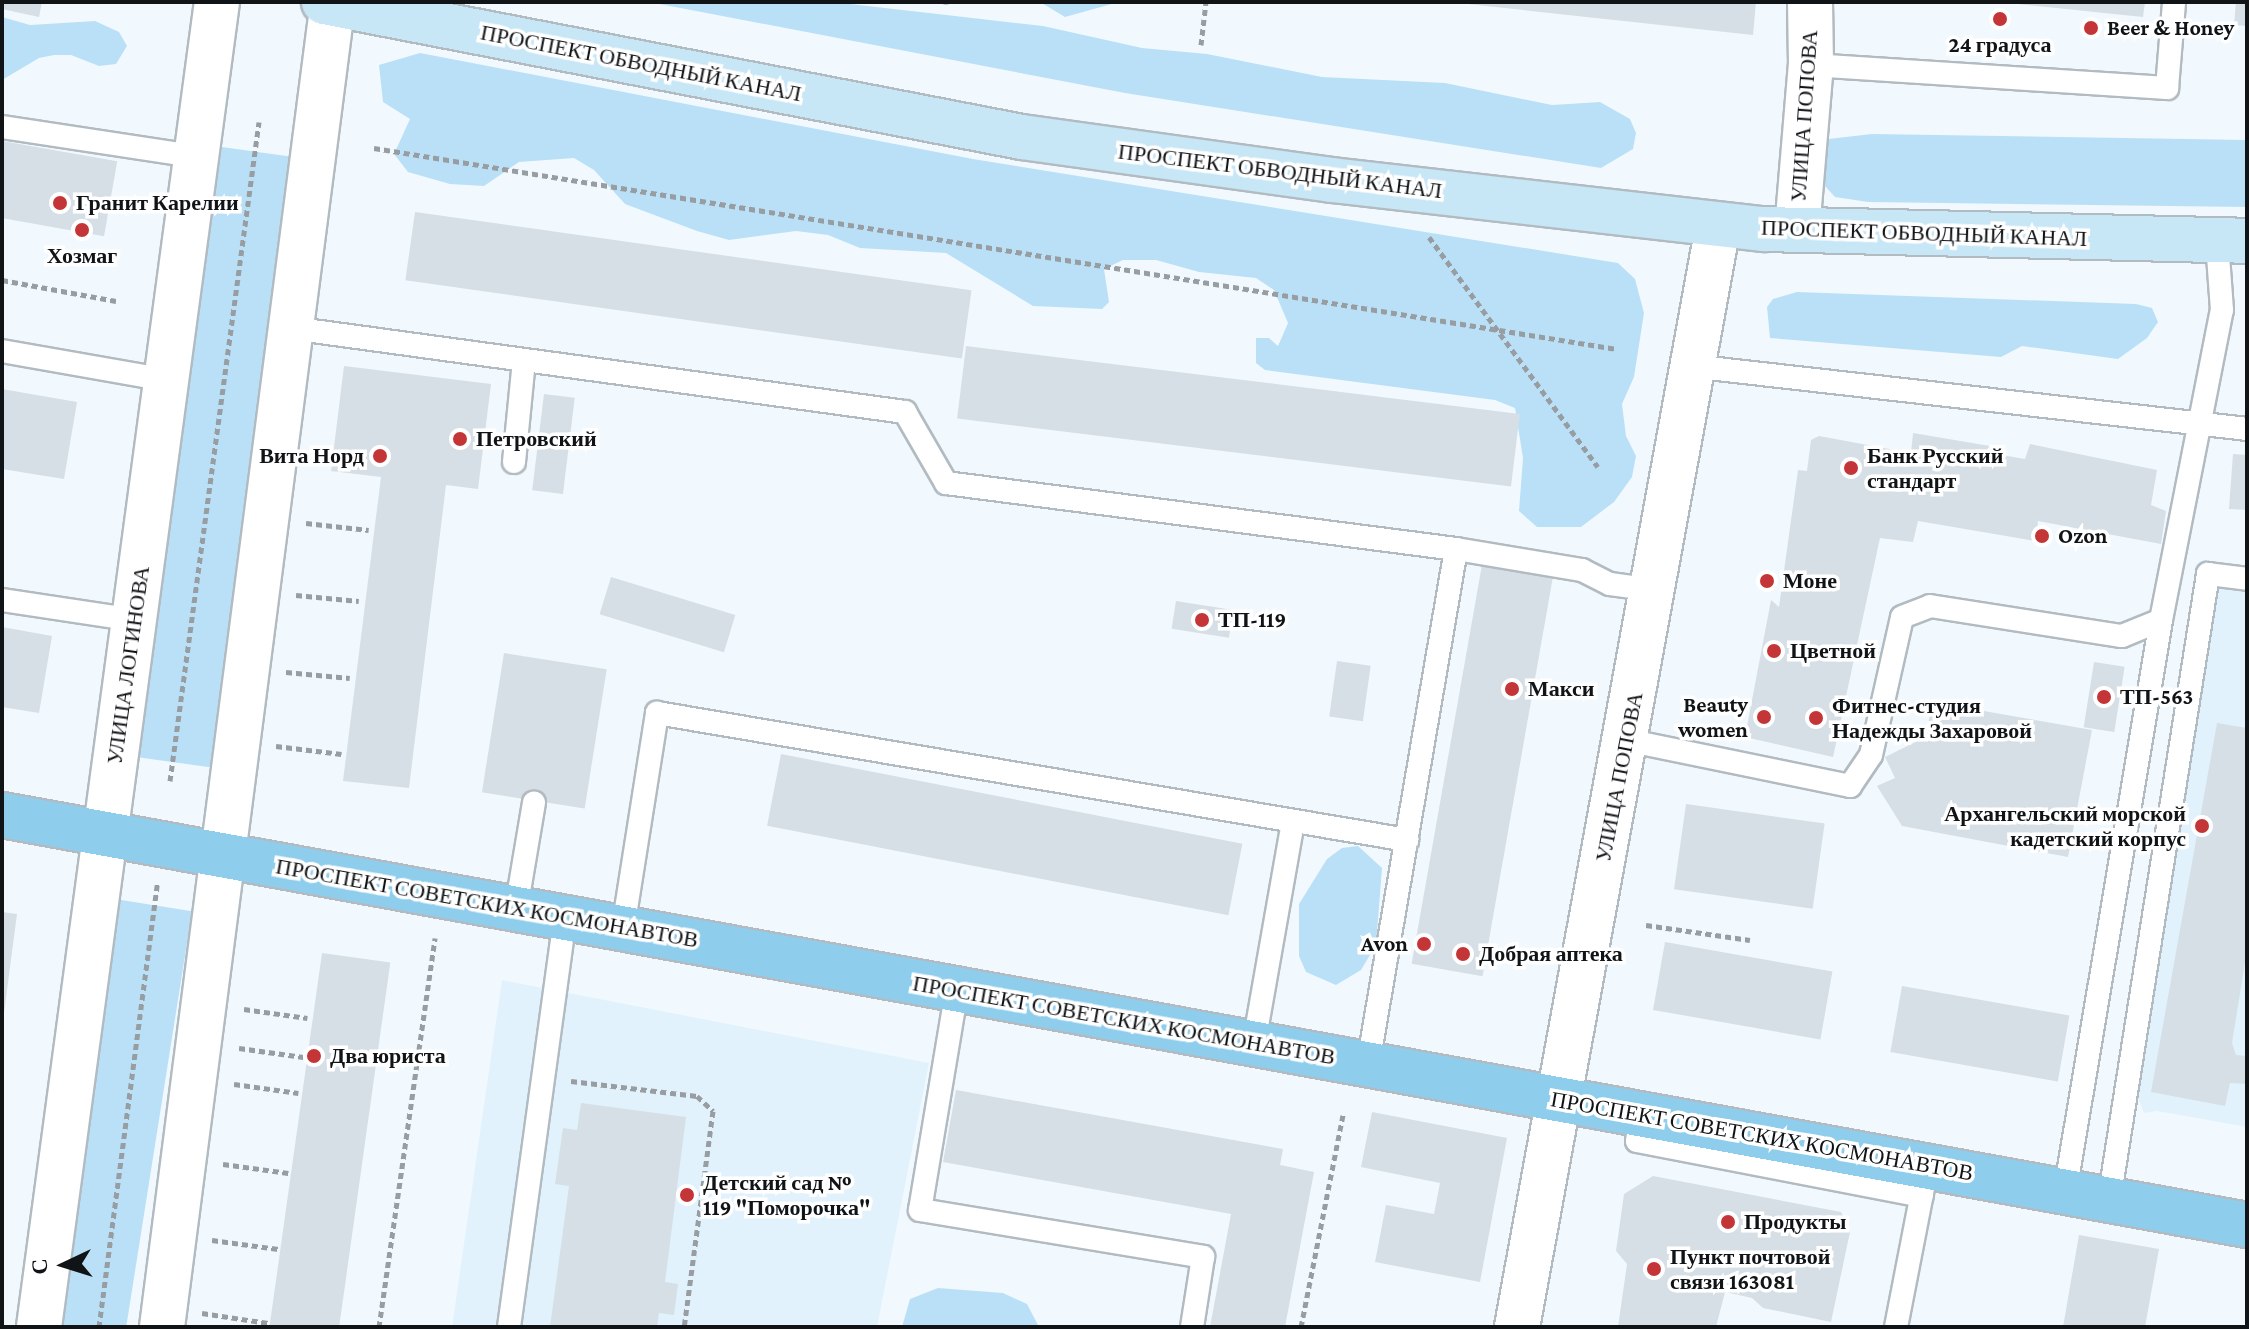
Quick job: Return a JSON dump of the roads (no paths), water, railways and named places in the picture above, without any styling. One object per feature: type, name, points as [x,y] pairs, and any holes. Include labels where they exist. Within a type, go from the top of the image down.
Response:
[{"type":"main road","name":"ПРОСПЕКТ ОБВОДНЫЙ КАНАЛ","points":[[330,3],[1022,137],[1718,226],[2232,241]]},
{"type":"main road","name":"ПРОСПЕКТ СОВЕТСКИХ КОСМОНАВТОВ","points":[[2,815],[1640,1114],[1925,1181],[2065,1192],[2247,1225]]},
{"type":"street","name":"УЛИЦА ЛОГИНОВА","points":[[39,1327],[166,380],[193,156],[217,2]]},
{"type":"street","name":"УЛИЦА ПОПОВА","points":[[1797,230],[1811,65],[1810,2]]},
{"type":"street","points":[[181,1320],[223,855],[330,3]]},
{"type":"street","name":"УЛИЦА ПОПОВА","points":[[1517,1327],[1654,590],[1718,226]]},
{"type":"lane","points":[[1811,65],[2167,88],[2174,2]]},
{"type":"lane","points":[[2,127],[193,156]]},
{"type":"lane","points":[[2065,1192],[2161,620],[2201,425],[2232,241]]},
{"type":"lane","points":[[291,328],[905,412],[946,483],[1456,549],[1582,570],[1610,584],[1654,590]]},
{"type":"lane","points":[[2,351],[166,380]]},
{"type":"lane","points":[[514,462],[524,360]]},
{"type":"lane","points":[[1691,366],[2247,429]]},
{"type":"lane","points":[[1368,1064],[1456,549]]},
{"type":"lane","points":[[2109,1200],[2132,1082],[2208,574],[2247,579]]},
{"type":"lane","points":[[2,600],[134,620]]},
{"type":"lane","points":[[1626,740],[1850,786],[1871,755],[1902,617],[1930,606],[2122,636],[2161,620]]},
{"type":"lane","points":[[623,928],[657,713],[1407,840]]},
{"type":"lane","points":[[516,909],[534,803]]},
{"type":"lane","points":[[1254,1043],[1293,822]]},
{"type":"lane","points":[[509,1327],[565,918]]},
{"type":"lane","points":[[957,989],[920,1210],[1203,1257],[1192,1327]]},
{"type":"lane","points":[[1896,1327],[1925,1181]]},
{"type":"place","name":"24 градуса","points":[[2000,19]]},
{"type":"place","name":"Beer & Honey","points":[[2091,28]]},
{"type":"place","name":"Гранит Карелии","points":[[60,203]]},
{"type":"place","name":"Хозмаг","points":[[82,230]]},
{"type":"place","name":"Петровский","points":[[460,439]]},
{"type":"place","name":"Вита Норд","points":[[380,456]]},
{"type":"place","name":"Банк Русский стандарт","points":[[1851,468]]},
{"type":"place","name":"Ozon","points":[[2042,536]]},
{"type":"place","name":"Моне","points":[[1767,581]]},
{"type":"place","name":"ТП-119","points":[[1202,620]]},
{"type":"place","name":"Цветной","points":[[1774,651]]},
{"type":"place","name":"Макси","points":[[1512,689]]},
{"type":"place","name":"ТП-563","points":[[2104,697]]},
{"type":"place","name":"Beauty women","points":[[1764,717]]},
{"type":"place","name":"Фитнес-студия Надежды Захаровой","points":[[1816,718]]},
{"type":"place","name":"Архангельский морской кадетский корпус","points":[[2202,826]]},
{"type":"place","name":"Avon","points":[[1424,944]]},
{"type":"place","name":"Добрая аптека","points":[[1463,954]]},
{"type":"place","name":"Два юриста","points":[[314,1056]]},
{"type":"place","name":"Детский сад № 119 \"Поморочка\"","points":[[687,1195]]},
{"type":"place","name":"Продукты","points":[[1728,1222]]},
{"type":"place","name":"Пункт почтовой связи 163081","points":[[1654,1269]]}]
